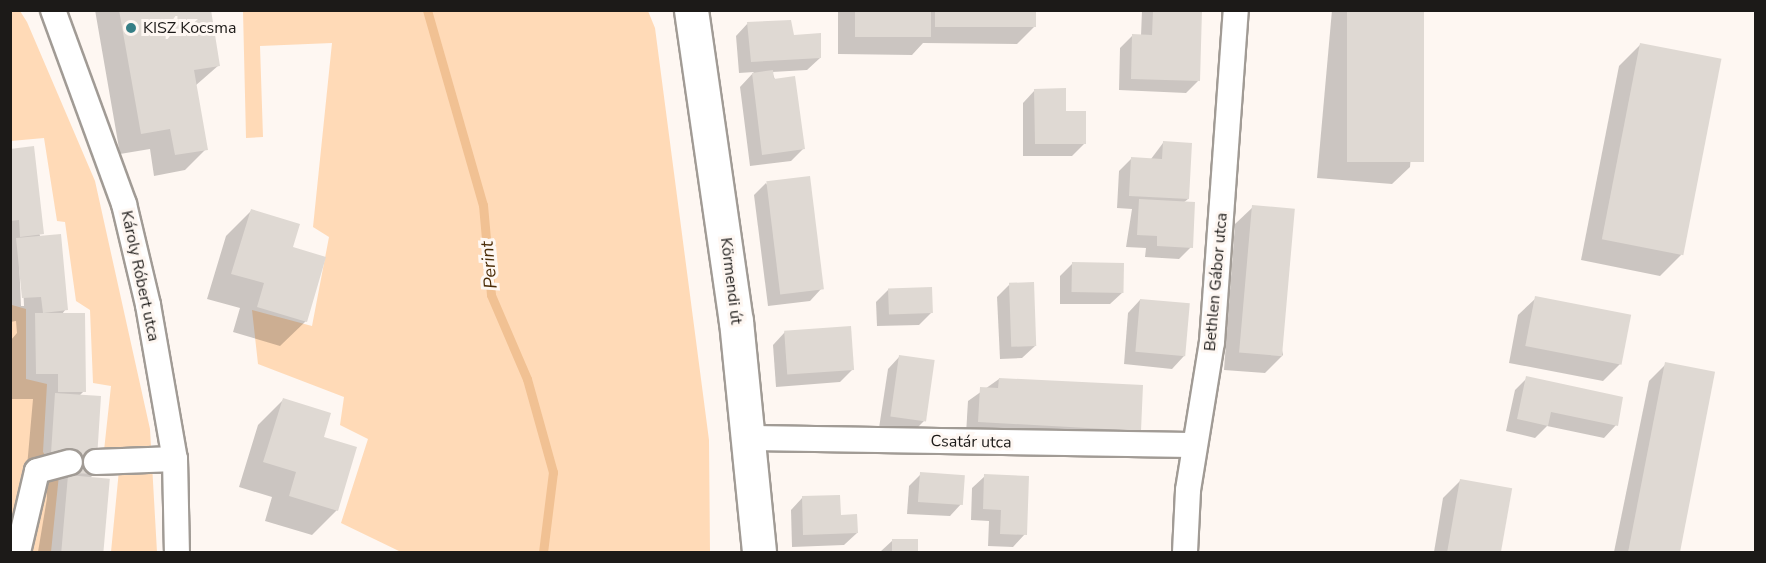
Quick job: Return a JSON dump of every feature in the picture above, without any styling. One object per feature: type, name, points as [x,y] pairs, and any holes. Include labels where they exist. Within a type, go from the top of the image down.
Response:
[{"type":"street","name":"Károly Róbert utca","points":[[53,10],[124,204],[175,459],[177,552]]},
{"type":"street","name":"Körmendi út","points":[[691,10],[749,438],[759,552]]},
{"type":"street","name":"Bethlen Gábor utca","points":[[1185,552],[1194,445],[1212,342],[1236,10]]},
{"type":"street","name":"Csatár utca","points":[[749,438],[1194,445]]},
{"type":"street","points":[[96,462],[175,459]]},
{"type":"street","points":[[18,552],[37,471],[70,462]]},
{"type":"shaded area","points":[[11,11],[20,11],[27,22],[95,181],[150,429],[157,552],[111,552],[119,470],[102,469],[111,386],[93,383],[90,310],[76,301],[65,222],[57,221],[44,138],[11,141]]},
{"type":"shaded area","points":[[243,11],[648,11],[655,28],[709,440],[710,552],[401,552],[341,523],[368,439],[340,425],[344,397],[258,364],[252,310],[312,326],[329,237],[313,227],[332,43],[260,46],[263,137],[246,138]]},
{"type":"shaded area","points":[[10,277],[12,305],[26,309],[26,379],[47,384],[43,452],[59,475],[51,552],[11,552]]},
{"type":"building","points":[[119,10],[211,10],[220,66],[194,70],[208,150],[175,155],[170,129],[141,134]]},
{"type":"building","points":[[855,10],[931,10],[931,37],[855,37]]},
{"type":"building","points":[[935,10],[1036,10],[1036,27],[935,27]]},
{"type":"building","points":[[1153,10],[1202,10],[1200,81],[1131,79],[1132,34],[1152,35]]},
{"type":"building","points":[[1347,10],[1424,10],[1424,162],[1347,162]]},
{"type":"building","points":[[791,20],[794,35],[821,33],[821,58],[751,62],[747,22]]},
{"type":"building","points":[[1640,43],[1721,59],[1683,255],[1602,239]]},
{"type":"building","points":[[773,70],[774,79],[795,76],[805,149],[762,155],[752,73]]},
{"type":"building","points":[[1066,88],[1066,111],[1086,111],[1086,144],[1035,144],[1034,89]]},
{"type":"building","points":[[1163,141],[1192,143],[1189,199],[1129,196],[1131,157],[1162,159]]},
{"type":"building","points":[[34,146],[44,234],[20,237],[19,220],[10,221],[10,149]]},
{"type":"building","points":[[810,176],[824,289],[780,295],[766,181]]},
{"type":"building","points":[[1139,199],[1195,202],[1193,248],[1157,246],[1157,236],[1137,235]]},
{"type":"building","points":[[1252,205],[1295,209],[1282,356],[1239,352]]},
{"type":"building","points":[[251,209],[300,224],[293,247],[326,257],[307,322],[257,307],[264,283],[231,274]]},
{"type":"building","points":[[61,234],[68,310],[43,313],[41,297],[22,298],[16,238]]},
{"type":"building","points":[[1072,262],[1124,263],[1123,293],[1071,292]]},
{"type":"building","points":[[1034,282],[1036,346],[1011,347],[1009,283]]},
{"type":"building","points":[[932,287],[933,313],[889,315],[888,289]]},
{"type":"building","points":[[1535,296],[1631,315],[1621,365],[1525,346]]},
{"type":"building","points":[[1140,299],[1190,303],[1185,356],[1135,352]]},
{"type":"building","points":[[35,313],[85,313],[86,392],[58,392],[58,374],[36,374]]},
{"type":"building","points":[[851,326],[854,370],[787,375],[784,331]]},
{"type":"building","points":[[899,355],[935,360],[926,421],[890,416]]},
{"type":"building","points":[[1665,362],[1715,372],[1680,552],[1628,552]]},
{"type":"building","points":[[1526,376],[1623,397],[1618,426],[1551,412],[1548,426],[1517,419]]},
{"type":"building","points":[[999,378],[1143,385],[1141,431],[978,422],[980,387],[998,388]]},
{"type":"building","points":[[55,393],[101,396],[96,474],[69,473],[70,454],[51,453]]},
{"type":"building","points":[[283,398],[331,413],[324,437],[357,447],[338,511],[289,496],[296,472],[263,462]]},
{"type":"building","points":[[920,472],[965,475],[963,505],[918,502]]},
{"type":"building","points":[[984,474],[1029,476],[1027,535],[1000,534],[1001,510],[983,509]]},
{"type":"building","points":[[68,475],[110,479],[103,552],[61,552]]},
{"type":"building","points":[[1460,479],[1512,488],[1501,552],[1447,552]]},
{"type":"building","points":[[840,495],[841,515],[857,514],[858,533],[803,535],[802,496]]},
{"type":"building","points":[[892,539],[918,539],[918,552],[892,552]]},
{"type":"waterway","name":"Perint","points":[[427,10],[483,205],[491,295],[527,379],[553,472],[543,552]]},
{"type":"place","name":"KISZ Kocsma","points":[[131,28]]}]
